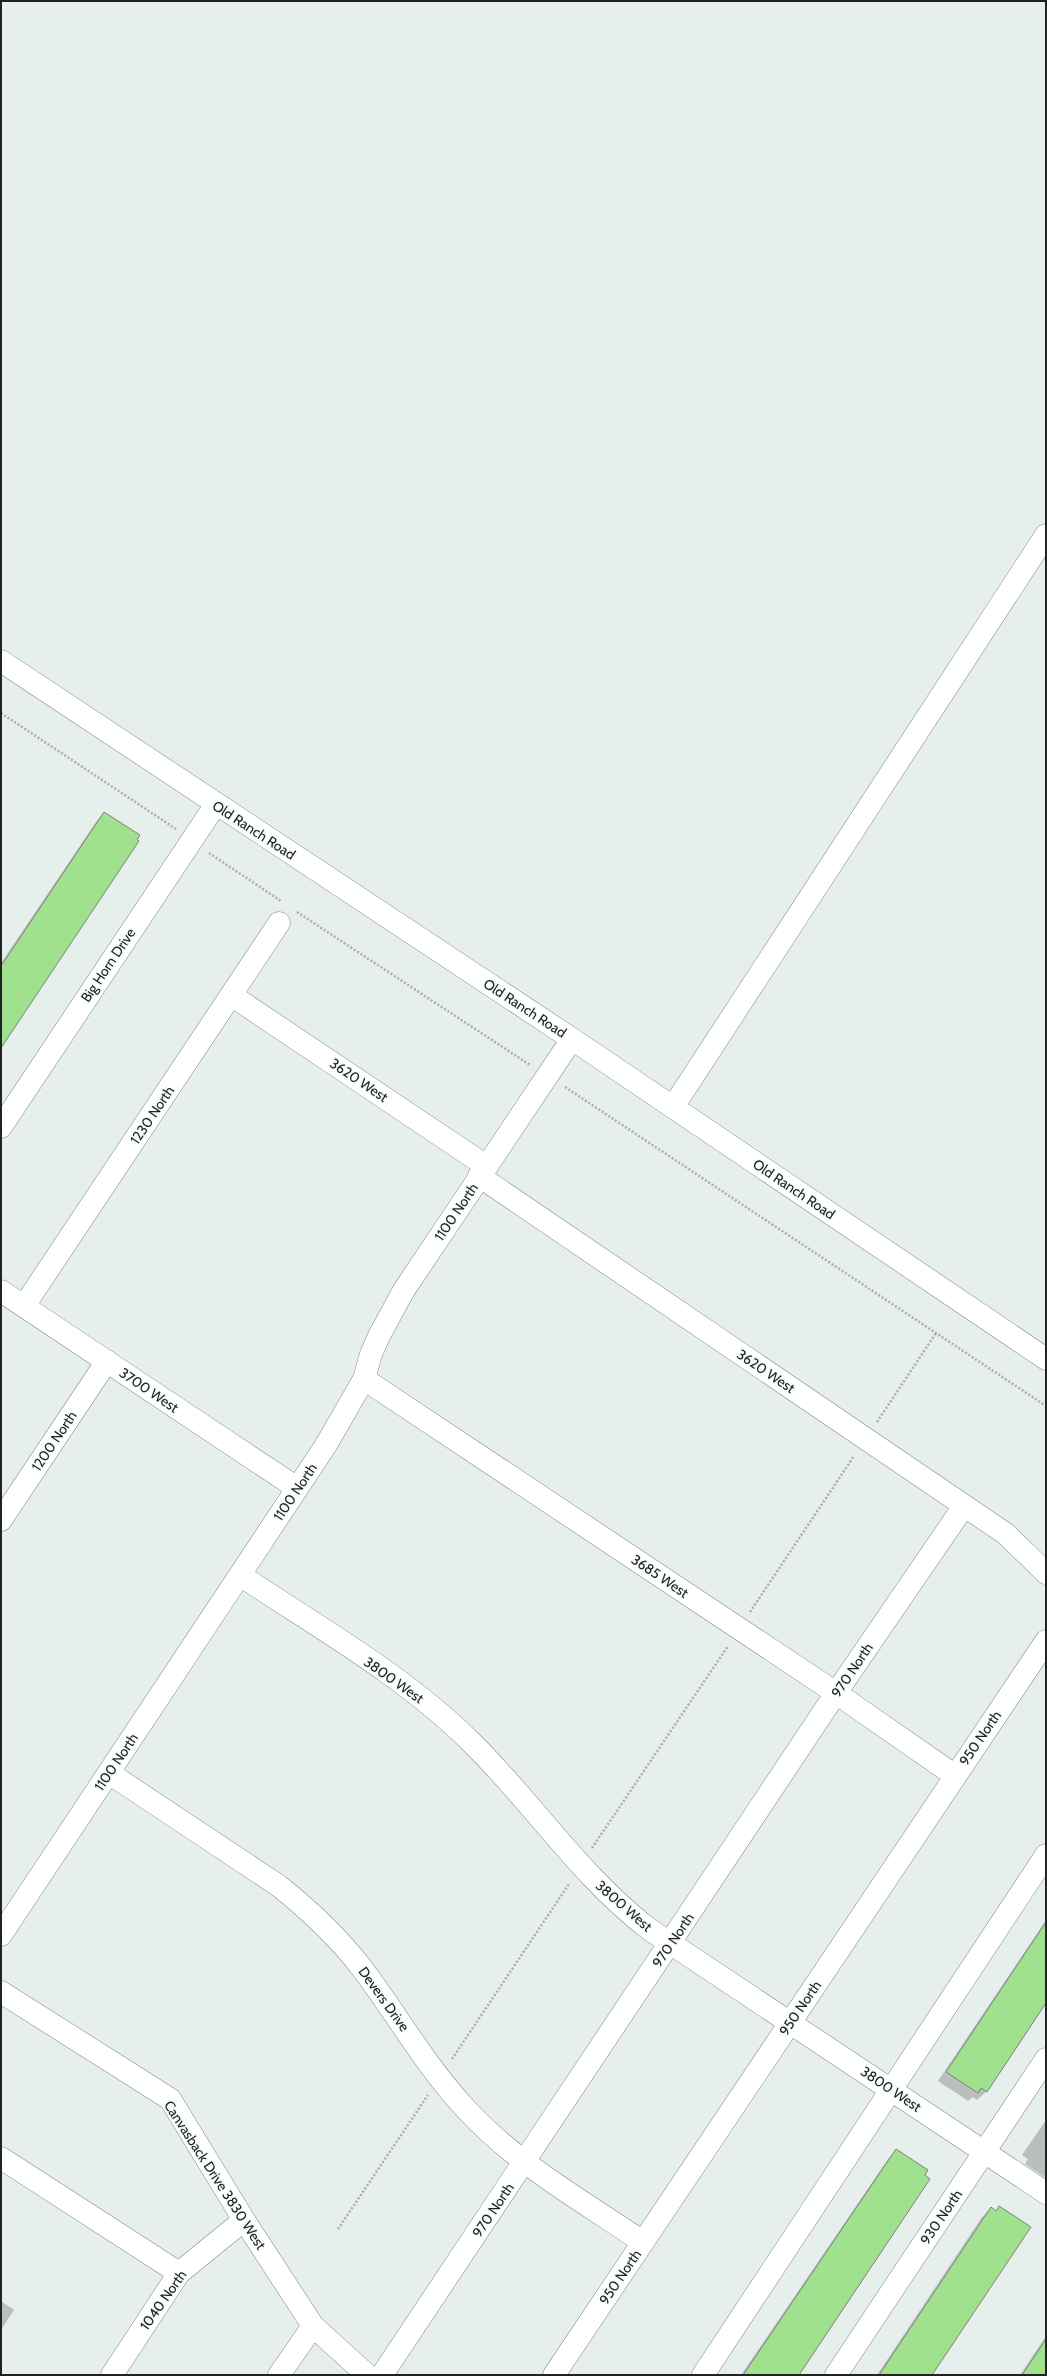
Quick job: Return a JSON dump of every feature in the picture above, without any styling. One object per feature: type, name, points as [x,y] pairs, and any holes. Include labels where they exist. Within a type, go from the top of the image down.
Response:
[{"type":"street","points":[[673,1107],[1046,535]]},
{"type":"street","name":"Old Ranch Road","points":[[1,661],[572,1039],[1046,1359]]},
{"type":"street","name":"Big Horn Drive","points":[[1,1126],[216,804]]},
{"type":"street","name":"1230 North","points":[[24,1306],[286,912]]},
{"type":"street","name":"3620 West","points":[[231,995],[1006,1534],[1046,1573]]},
{"type":"street","name":"1100 North","points":[[1,1935],[334,1432],[364,1379],[371,1354],[390,1313],[572,1039]]},
{"type":"street","name":"3700 West","points":[[1,1291],[297,1488]]},
{"type":"street","name":"1200 North","points":[[1,1520],[107,1361]]},
{"type":"street","name":"3685 West","points":[[364,1379],[836,1693],[954,1775]]},
{"type":"street","name":"970 North","points":[[382,2375],[836,1693],[964,1506]]},
{"type":"street","name":"3800 West","points":[[240,1575],[384,1671],[448,1720],[496,1768],[607,1895],[649,1929],[1046,2192]]},
{"type":"street","name":"950 North","points":[[554,2375],[954,1775],[1046,1641]]},
{"type":"street","name":"Devers Drive","points":[[108,1773],[279,1886],[323,1924],[361,1966],[443,2082],[487,2131],[525,2162],[643,2242]]},
{"type":"street","points":[[703,2375],[1046,1855]]},
{"type":"street","name":"Canvasback Drive 3830 West","points":[[1,1992],[170,2099],[244,2220],[313,2326],[367,2375]]},
{"type":"street","name":"930 North","points":[[836,2375],[1046,2059]]},
{"type":"street","points":[[1,2158],[179,2273]]},
{"type":"street","name":"1040 North","points":[[112,2375],[179,2273],[244,2220]]},
{"type":"street","points":[[279,2375],[313,2326]]},
{"type":"path","points":[[1,714],[168,824]]},
{"type":"path","points":[[220,862],[286,912],[547,1076],[1046,1406]]},
{"type":"path","points":[[876,1423],[936,1333]]},
{"type":"path","points":[[751,1610],[856,1454]]},
{"type":"path","points":[[592,1848],[727,1647]]},
{"type":"path","points":[[457,2051],[569,1883]]},
{"type":"path","points":[[338,2229],[423,2103]]},
{"type":"building","points":[[104,812],[140,835],[137,840],[139,841],[1,1048],[1,966]]},
{"type":"building","points":[[1046,1922],[1046,2003],[987,2092],[981,2088],[978,2093],[946,2072]]},
{"type":"building","points":[[896,2149],[928,2170],[925,2175],[930,2179],[799,2375],[743,2375]]},
{"type":"building","points":[[999,2206],[1031,2227],[932,2375],[879,2375],[991,2207],[996,2211]]},
{"type":"building","points":[[1046,2339],[1046,2375],[1022,2375]]}]
